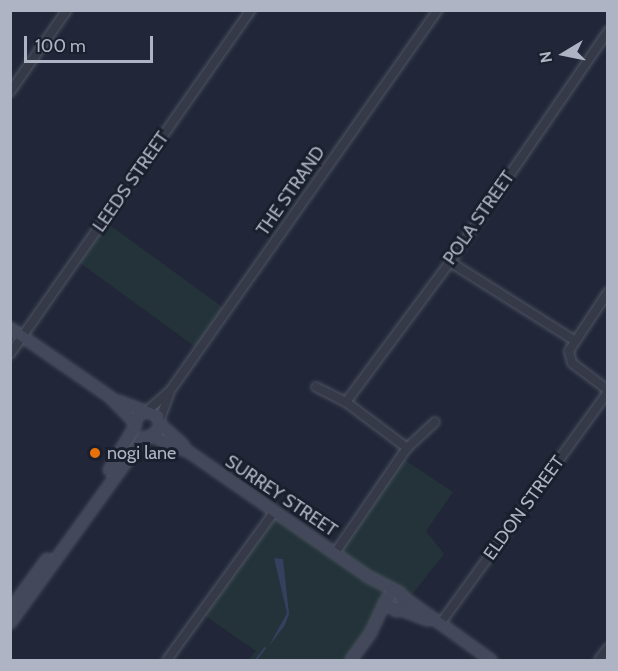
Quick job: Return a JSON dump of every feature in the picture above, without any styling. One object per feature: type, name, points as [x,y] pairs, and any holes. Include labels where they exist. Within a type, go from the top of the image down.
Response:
[{"type":"street","points":[[10,92],[68,10]]},
{"type":"street","name":"LEEDS STREET","points":[[10,354],[251,10]]},
{"type":"street","name":"THE STRAND","points":[[145,411],[170,391],[438,10]]},
{"type":"street","name":"POLA STREET","points":[[346,402],[450,262],[608,31]]},
{"type":"street","points":[[450,262],[574,340]]},
{"type":"street","points":[[608,292],[574,340],[569,351],[572,363],[608,391]]},
{"type":"street","points":[[10,328],[110,397],[145,411],[135,425],[127,445],[10,610]]},
{"type":"street","points":[[316,387],[346,402],[406,448]]},
{"type":"street","name":"THE STRAND","points":[[160,422],[170,391]]},
{"type":"street","name":"ELDON STREET","points":[[440,624],[608,391]]},
{"type":"street","points":[[110,397],[148,436]]},
{"type":"street","name":"SURREY STREET","points":[[145,411],[160,422],[189,452],[355,567],[391,597],[440,624],[491,660]]},
{"type":"street","points":[[10,623],[160,422]]},
{"type":"street","points":[[335,553],[406,448],[435,422]]},
{"type":"street","name":"SURREY STREET","points":[[148,436],[189,452]]},
{"type":"street","points":[[167,660],[274,512]]},
{"type":"street","points":[[371,632],[398,610],[391,597]]},
{"type":"street","points":[[351,660],[371,632],[391,597]]},
{"type":"street","name":"SURREY STREET","points":[[391,597],[398,610],[440,624]]},
{"type":"street","points":[[599,660],[608,648]]},
{"type":"shaded area","points":[[104,221],[228,311],[200,350],[76,260]]},
{"type":"shaded area","points":[[400,457],[453,492],[426,531],[444,554],[402,607],[396,591],[351,660],[249,660],[256,651],[200,612],[274,512],[335,553]]},
{"type":"water","points":[[274,558],[283,559],[289,614],[285,625],[269,646],[287,613]]},
{"type":"waterway","points":[[256,660],[265,648]]},
{"type":"place","name":"nogi lane","points":[[95,453]]}]
